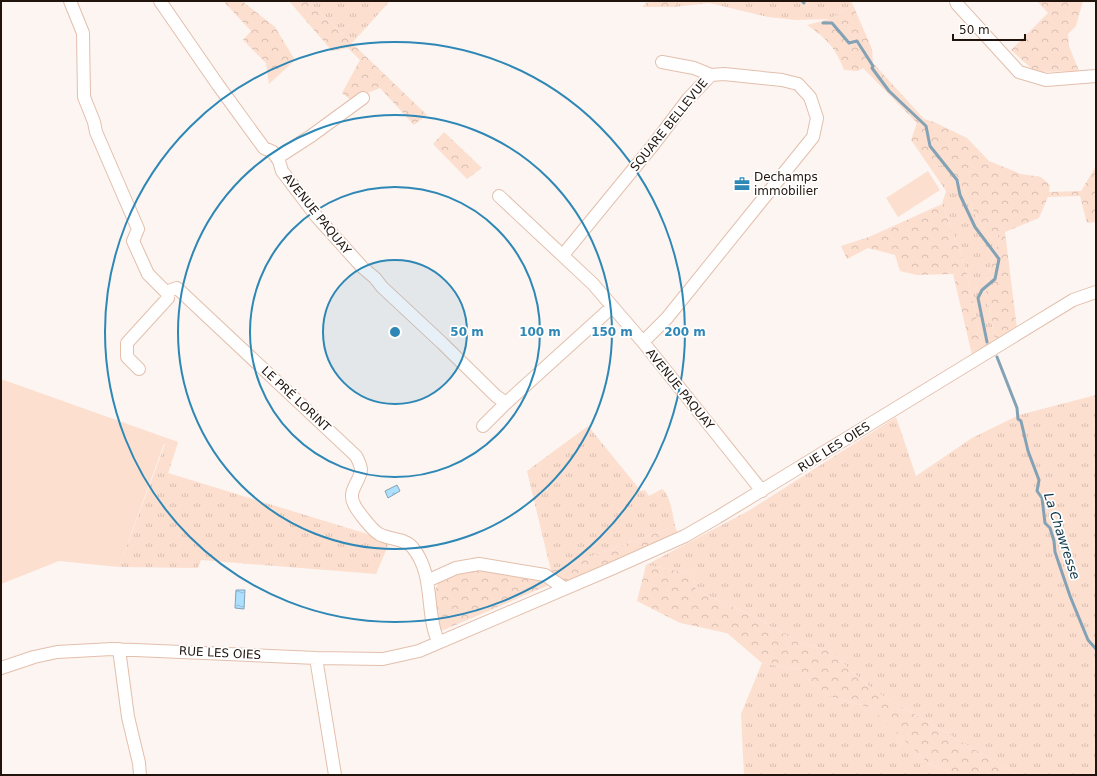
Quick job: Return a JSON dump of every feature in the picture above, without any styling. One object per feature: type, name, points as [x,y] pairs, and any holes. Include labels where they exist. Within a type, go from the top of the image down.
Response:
[{"type":"street","points":[[70,1],[83,33],[85,102],[94,122],[96,132],[138,229],[133,241],[136,250],[148,274],[166,292],[168,298],[127,343],[127,356],[138,369]]},
{"type":"street","points":[[956,1],[957,4],[1019,72],[1046,80],[1096,76]]},
{"type":"street","name":"AVENUE PAQUAY","points":[[163,2],[218,85],[264,148],[273,152],[279,161],[282,171],[317,217],[382,287],[496,396],[506,403]]},
{"type":"street","points":[[662,62],[694,68],[710,75]]},
{"type":"street","name":"SQUARE BELLEVUE","points":[[563,255],[654,144],[688,99],[710,75],[724,74],[775,79],[798,84],[810,97],[817,118],[813,137],[667,318],[643,342]]},
{"type":"street","points":[[277,158],[311,136],[363,98]]},
{"type":"street","points":[[483,426],[506,403],[612,307],[594,284],[499,196]]},
{"type":"street","name":"LE PRÉ LORINT","points":[[166,292],[177,288],[356,456],[361,469],[352,493],[352,502],[358,512],[379,534],[412,546],[422,562],[428,582]]},
{"type":"street","name":"RUE LES OIES","points":[[1,668],[34,657],[57,652],[119,649],[316,658],[383,659],[419,651],[438,641],[611,569],[683,537],[762,491],[1073,300],[1096,292]]},
{"type":"street","name":"AVENUE PAQUAY","points":[[612,307],[643,342],[762,491]]},
{"type":"street","points":[[438,641],[434,631],[428,582],[456,568],[479,564],[545,575],[564,588]]},
{"type":"street","points":[[119,649],[128,717],[139,763],[140,775]]},
{"type":"street","points":[[316,658],[335,775]]},
{"type":"green space","points":[[227,1],[242,1],[275,27],[295,60],[269,84],[266,63],[243,40],[251,31],[225,3]]},
{"type":"green space","points":[[289,1],[308,1],[427,115],[414,125],[380,88],[351,100],[342,93],[360,60],[348,48],[332,51]]},
{"type":"green space","points":[[308,1],[390,1],[352,43]]},
{"type":"green space","points":[[648,1],[676,1],[674,7],[642,7]]},
{"type":"green space","points":[[676,1],[851,1],[853,5],[830,19],[796,20],[768,17],[709,3],[674,7]]},
{"type":"green space","points":[[1037,1],[1083,1],[1076,26],[1068,34],[1069,46],[1079,71],[1040,72],[1032,69],[1011,50],[1048,13]]},
{"type":"green space","points":[[853,5],[872,49],[873,63],[924,119],[934,122],[967,138],[989,161],[1021,174],[1041,177],[1050,185],[1049,192],[1081,191],[1096,166],[1096,222],[1087,223],[1080,196],[1048,197],[1039,218],[1005,232],[1017,329],[995,341],[985,285],[1001,234],[991,238],[977,219],[961,183],[944,165],[929,166],[911,140],[917,123],[863,68],[858,71],[844,70],[830,44],[807,25],[830,19]]},
{"type":"green space","points":[[444,132],[482,168],[467,179],[433,144]]},
{"type":"green space","points":[[944,165],[961,183],[977,219],[991,238],[1001,234],[985,285],[995,341],[983,350],[965,265],[942,204],[946,191],[929,166]]},
{"type":"green space","points":[[928,171],[940,190],[898,217],[886,198]]},
{"type":"green space","points":[[942,204],[965,265],[983,350],[972,355],[953,274],[917,275],[900,271],[895,255],[868,248],[847,259],[841,246],[869,237]]},
{"type":"green space","points":[[1,379],[178,442],[176,449],[164,444],[119,567],[59,561],[1,584]]},
{"type":"green space","points":[[1096,395],[1096,775],[1018,775],[875,691],[850,670],[833,652],[798,642],[753,616],[696,590],[693,574],[646,565],[750,510],[896,417],[916,476],[972,438],[1019,415]]},
{"type":"green space","points":[[588,426],[641,491],[645,490],[649,496],[662,489],[665,492],[671,506],[675,526],[551,571],[527,471]]},
{"type":"green space","points":[[165,444],[176,449],[168,473],[390,541],[376,574],[201,560],[198,568],[119,567]]},
{"type":"green space","points":[[675,526],[678,534],[561,584],[551,571]]},
{"type":"green space","points":[[646,565],[693,574],[696,590],[753,616],[798,642],[833,652],[850,670],[875,691],[1018,775],[956,775],[928,763],[871,708],[830,696],[811,682],[800,670],[762,663],[727,633],[680,623],[637,601]]},
{"type":"green space","points":[[474,568],[547,579],[549,585],[439,632],[434,593],[439,581],[450,574]]},
{"type":"green space","points":[[762,663],[800,670],[811,682],[830,696],[871,708],[928,763],[956,775],[744,775],[741,714]]},
{"type":"water","points":[[397,485],[400,491],[388,498],[385,491]]},
{"type":"water","points":[[236,590],[245,590],[244,609],[235,608]]},
{"type":"waterway","points":[[823,23],[832,23],[849,43],[857,41],[873,66],[872,68],[889,91],[926,126],[930,146],[957,180],[960,195],[975,227],[999,259],[995,279],[982,290],[978,298],[987,342]]},
{"type":"waterway","name":"La Chawresse","points":[[997,357],[1017,408],[1018,419],[1021,421],[1028,451],[1039,480],[1037,491],[1042,498],[1045,523],[1050,528],[1054,541],[1055,552],[1070,596],[1088,640],[1096,649]]},
{"type":"place","name":"Dechamps immobilier","points":[[742,184]]}]
